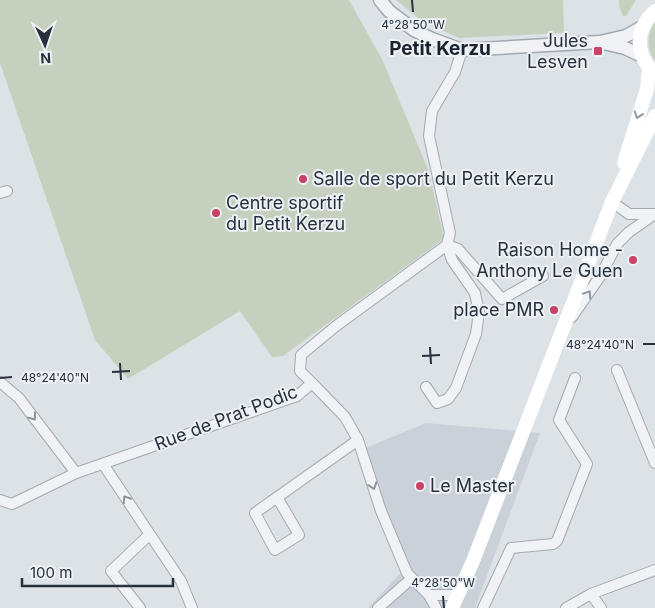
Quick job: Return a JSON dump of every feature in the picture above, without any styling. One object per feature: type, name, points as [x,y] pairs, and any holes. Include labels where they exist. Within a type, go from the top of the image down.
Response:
[{"type":"main road","points":[[619,185],[633,130],[647,88],[648,66],[639,42],[642,28],[655,10]]},
{"type":"main road","points":[[452,608],[458,602],[619,185],[655,116]]},
{"type":"street","points":[[380,0],[390,11],[414,30],[462,50],[600,42],[626,36],[642,28]]},
{"type":"street","points":[[600,42],[625,48],[648,66]]},
{"type":"street","points":[[426,387],[437,403],[448,399],[456,388],[477,326],[479,312],[475,293],[452,260],[447,245],[450,234],[429,136],[432,111],[455,72],[462,50]]},
{"type":"street","points":[[612,202],[629,214],[655,214]]},
{"type":"street","points":[[628,232],[629,214]]},
{"type":"street","points":[[560,334],[601,275],[617,244],[628,232],[655,214]]},
{"type":"street","points":[[447,245],[458,249],[502,300],[543,276]]},
{"type":"street","name":"Rue de Prat Podic","points":[[0,500],[12,504],[76,473],[297,396],[312,383],[300,371],[301,355],[336,326],[447,245]]},
{"type":"street","points":[[617,370],[655,463]]},
{"type":"street","points":[[483,608],[511,548],[553,544],[557,541],[587,464],[559,420],[576,378]]},
{"type":"street","points":[[0,382],[19,398],[76,473]]},
{"type":"street","points":[[312,383],[345,417],[358,440],[381,512],[411,579],[429,595],[436,608]]},
{"type":"street","points":[[277,497],[299,535],[275,550],[255,513],[277,497],[358,440]]},
{"type":"street","points":[[103,464],[181,581],[192,608]]},
{"type":"street","points":[[140,608],[111,571],[149,535]]},
{"type":"street","points":[[566,608],[591,594],[655,570]]},
{"type":"street","points":[[378,608],[411,579]]},
{"type":"street","points":[[591,594],[601,608]]},
{"type":"street","points":[[429,595],[458,602]]},
{"type":"shaded area","points":[[426,423],[540,433],[475,608],[368,608],[406,567],[363,449]]},
{"type":"green space","name":"Centre sportif du Petit Kerzu","points":[[0,0],[349,0],[383,61],[429,172],[444,239],[283,356],[272,357],[240,311],[128,379],[95,340],[0,63]]},
{"type":"green space","points":[[396,0],[563,0],[564,33],[459,38],[423,22]]},
{"type":"green space","points":[[619,0],[636,0],[626,16],[623,16]]},
{"type":"green space","points":[[655,22],[655,61],[650,52],[649,36]]},
{"type":"place","name":"Jules Lesven","points":[[598,51]]},
{"type":"place","name":"Salle de sport du Petit Kerzu","points":[[303,179]]},
{"type":"place","name":"Centre sportif du Petit Kerzu","points":[[216,213]]},
{"type":"place","name":"Raison Home - Anthony Le Guen","points":[[633,260]]},
{"type":"place","name":"place PMR","points":[[554,310]]},
{"type":"place","name":"Le Master","points":[[420,486]]},
{"type":"district","name":"Petit Kerzu","points":[[440,48]]}]
